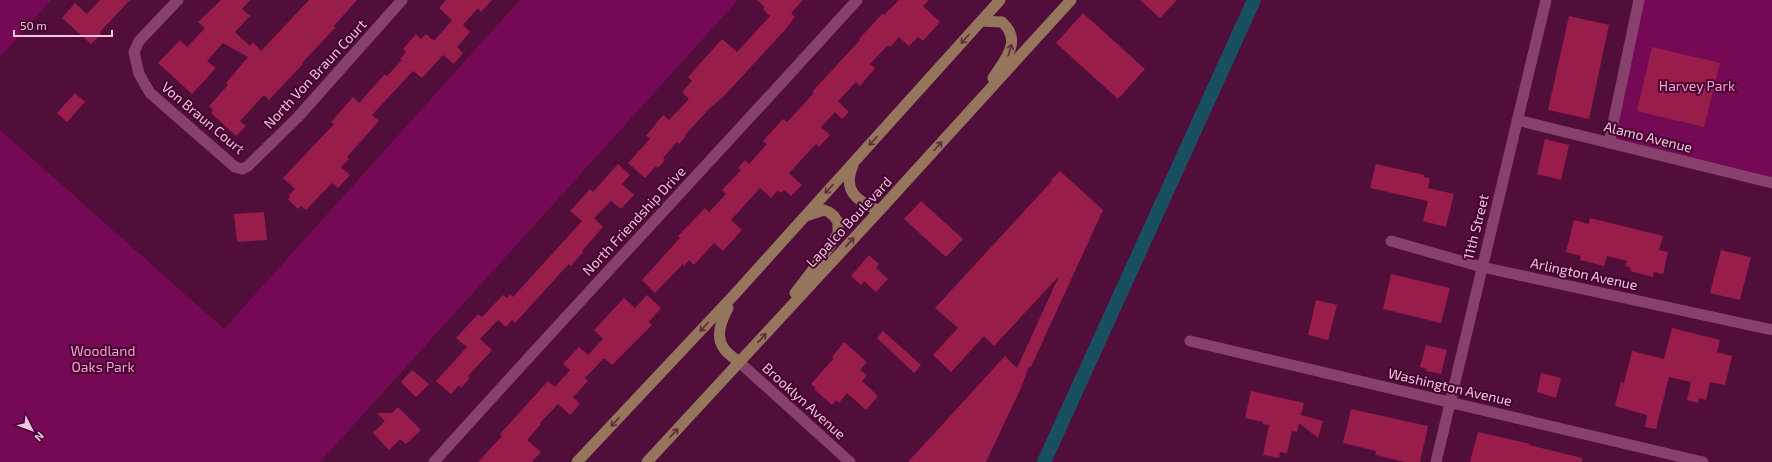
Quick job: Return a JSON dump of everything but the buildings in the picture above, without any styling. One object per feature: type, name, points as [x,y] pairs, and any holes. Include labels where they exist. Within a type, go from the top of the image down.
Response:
[{"type":"main road","points":[[578,462],[734,295],[1000,0]]},
{"type":"main road","name":"Lapalco Boulevard","points":[[647,462],[879,211],[1071,0]]},
{"type":"main road","points":[[974,106],[1010,52],[1012,43],[1008,28],[1002,22],[981,21]]},
{"type":"main road","points":[[855,161],[848,176],[851,192],[858,200],[879,211]]},
{"type":"main road","points":[[776,322],[793,295],[838,234],[838,222],[829,212],[824,210],[818,211],[804,217]]},
{"type":"main road","points":[[734,295],[721,320],[719,334],[722,347],[738,362]]},
{"type":"street","name":"Von Braun Court","points":[[178,0],[139,41],[134,52],[139,74],[150,94],[236,166],[242,169],[248,166]]},
{"type":"street","name":"North Von Braun Court","points":[[248,166],[298,116],[402,0]]},
{"type":"street","name":"North Friendship Drive","points":[[434,462],[537,347],[715,157],[857,0]]},
{"type":"street","name":"11th Street","points":[[1436,462],[1546,0]]},
{"type":"street","points":[[1609,143],[1639,0]]},
{"type":"street","name":"Alamo Avenue","points":[[1517,120],[1772,183]]},
{"type":"street","name":"Arlington Avenue","points":[[1391,241],[1482,267],[1772,330]]},
{"type":"street","name":"Washington Avenue","points":[[1190,341],[1703,462]]},
{"type":"street","name":"Brooklyn Avenue","points":[[738,362],[850,462]]},
{"type":"green space","points":[[0,0],[51,0],[0,57]]},
{"type":"green space","name":"Woodland Oaks Park","points":[[520,0],[738,0],[320,462],[0,462],[0,130],[224,329]]},
{"type":"green space","name":"Harvey Park","points":[[1639,0],[1772,0],[1772,183],[1609,143]]},
{"type":"waterway","points":[[1044,462],[1254,0]]}]
